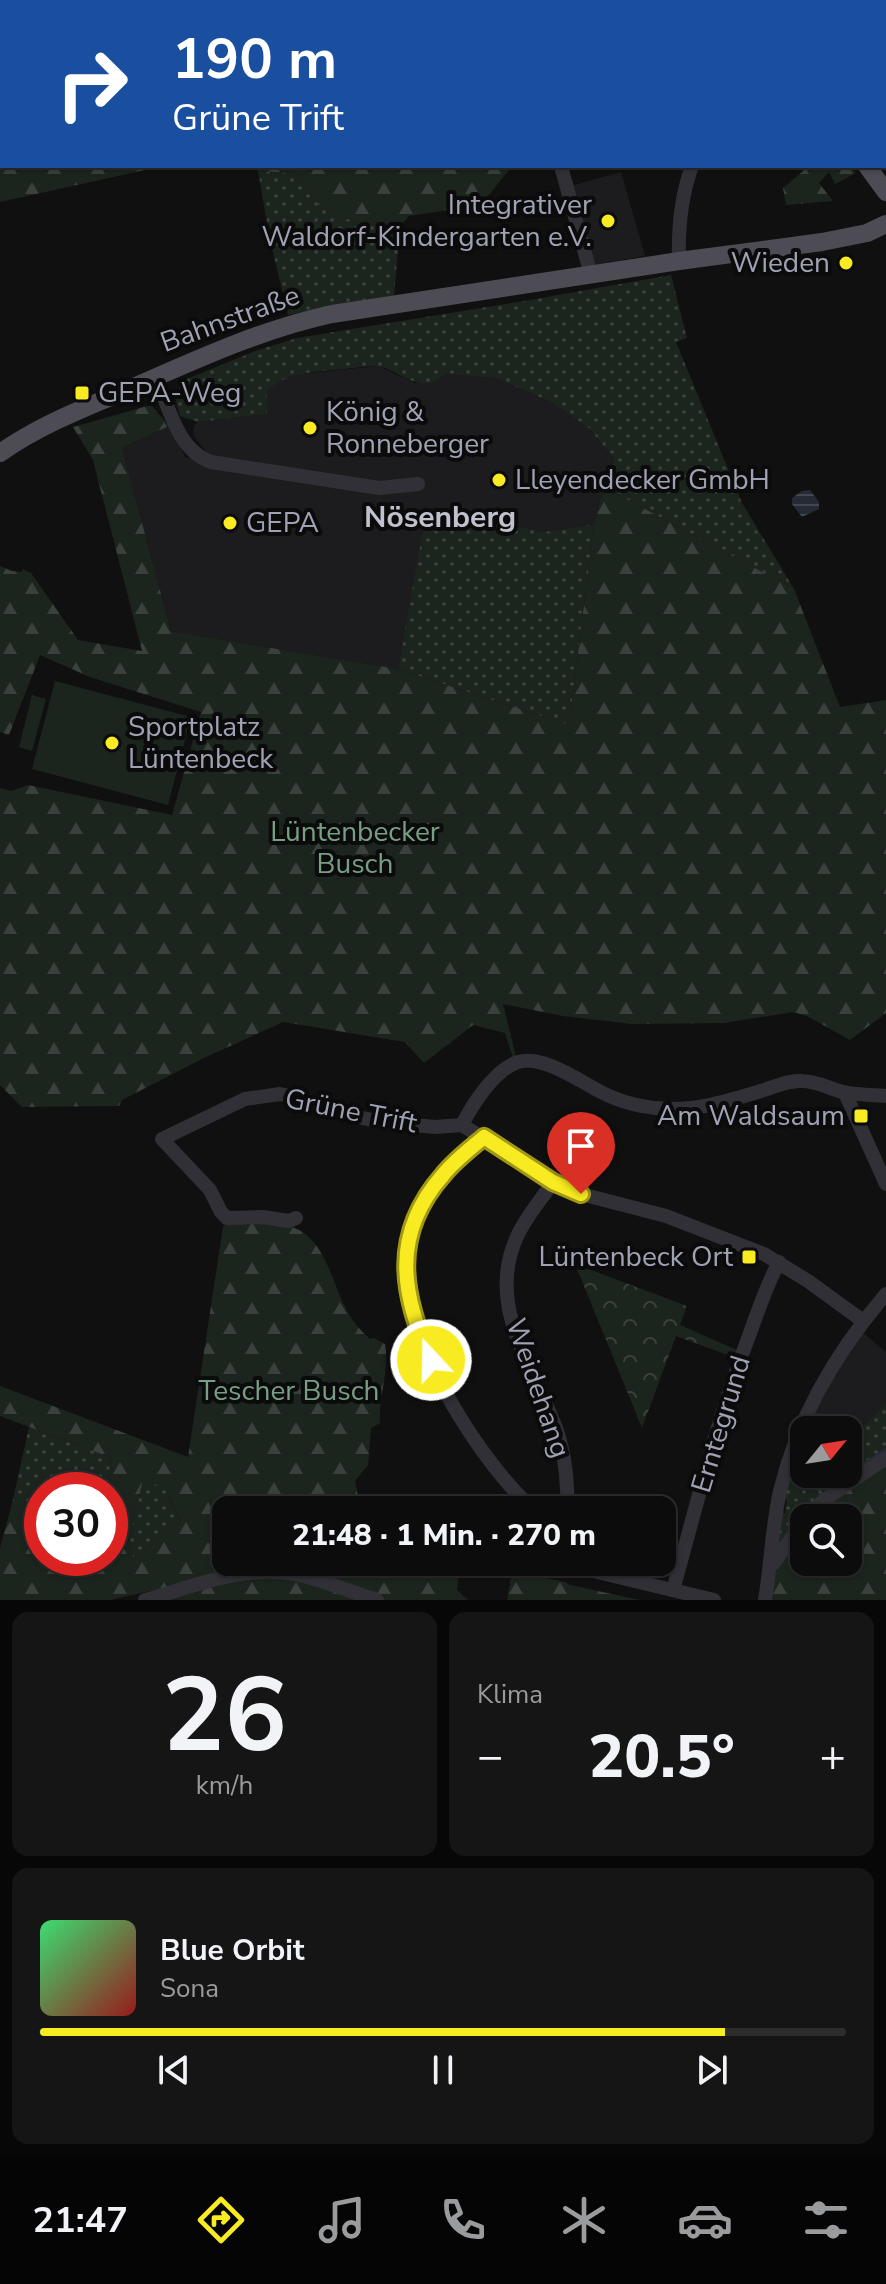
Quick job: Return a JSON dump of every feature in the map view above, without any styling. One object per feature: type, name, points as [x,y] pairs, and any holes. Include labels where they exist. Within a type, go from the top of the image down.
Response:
[{"type":"main road","points":[[868,168],[886,192]]},
{"type":"main road","name":"Bahnstraße","points":[[0,453],[58,418],[292,322],[679,261],[822,242],[867,233],[886,224]]},
{"type":"street","points":[[562,168],[591,275]]},
{"type":"street","points":[[679,261],[682,204],[691,168]]},
{"type":"street","points":[[155,376],[184,443],[200,458],[363,486],[380,488],[418,484]]},
{"type":"street","points":[[462,1125],[472,1105],[498,1076],[518,1062],[532,1060],[545,1063],[626,1103],[663,1110],[712,1106],[803,1080],[845,1093],[886,1096]]},
{"type":"street","points":[[845,1093],[886,1184]]},
{"type":"street","name":"Grüne Trift","points":[[296,1218],[289,1221],[263,1217],[227,1218],[210,1190],[162,1139],[245,1099],[280,1094],[382,1122],[435,1127],[462,1125],[553,1182],[581,1194],[703,1229],[779,1262],[863,1321]]},
{"type":"street","points":[[484,1137],[443,1174],[422,1204],[411,1226],[405,1256],[406,1286],[420,1337],[442,1384],[475,1440],[519,1496]]},
{"type":"street","name":"Weidehang","points":[[553,1182],[516,1237],[508,1264],[508,1301],[517,1342],[557,1432],[567,1470],[568,1496]]},
{"type":"street","name":"Erntegrund","points":[[673,1590],[729,1391],[779,1262]]},
{"type":"street","points":[[765,1600],[780,1491],[802,1423],[828,1372],[886,1294]]},
{"type":"street","points":[[820,1504],[886,1458]]},
{"type":"street","points":[[770,1568],[790,1540]]},
{"type":"street","points":[[145,1600],[223,1578],[261,1573],[297,1575],[377,1600]]},
{"type":"street","points":[[614,1576],[714,1600]]},
{"type":"shaded area","name":"Integrativer Waldorf-Kindergarten e.V.","points":[[621,172],[645,256],[592,265],[570,186]]},
{"type":"shaded area","points":[[378,366],[415,383],[445,374],[496,378],[549,401],[589,428],[614,459],[594,524],[545,532],[428,508],[398,669],[171,631],[122,448],[169,426],[186,458],[205,450],[193,435],[198,422],[267,414],[266,391],[278,381],[300,374]]},
{"type":"shaded area","points":[[810,490],[819,502],[819,509],[802,517],[792,504],[792,498]]},
{"type":"shaded area","points":[[861,1331],[886,1352],[886,1403],[862,1428],[862,1416],[825,1416],[812,1410]]},
{"type":"green space","points":[[0,168],[154,168],[0,202]]},
{"type":"green space","points":[[257,168],[510,168],[481,205],[409,216],[400,226],[356,223],[319,205],[296,173],[258,171]]},
{"type":"green space","points":[[807,168],[852,168],[856,173],[835,184],[829,172],[819,183],[833,201],[786,205],[783,188]]},
{"type":"green space","points":[[258,171],[296,173],[319,205],[356,223],[400,226],[394,296],[288,315]]},
{"type":"green space","points":[[671,275],[687,338],[676,342],[742,503],[794,589],[604,487],[614,459],[589,428],[549,401],[496,378],[445,374],[436,381],[418,383],[375,366],[313,372],[293,376],[267,391],[267,414],[198,422],[180,416],[175,397],[182,381],[258,350],[297,338]]},
{"type":"green space","name":"Lüntenbecker Busch","points":[[151,405],[169,426],[122,448],[171,631],[398,669],[569,725],[594,524],[604,487],[794,589],[840,707],[886,700],[886,1013],[850,1040],[807,1016],[793,1012],[724,1023],[632,1024],[563,1016],[503,1004],[516,1057],[513,1058],[505,1033],[473,1025],[424,1063],[405,1042],[283,1022],[122,1100],[119,1106],[22,1107],[0,1085],[0,788],[11,791],[28,785],[172,815],[201,712],[90,677],[40,655],[9,735],[0,732],[0,566],[31,573],[78,640],[142,651],[93,460],[73,427]]},
{"type":"green space","points":[[427,508],[545,532],[594,524],[569,725],[398,669]]},
{"type":"green space","name":"Sportplatz Lüntenbeck","points":[[55,681],[191,717],[168,805],[32,769]]},
{"type":"green space","points":[[32,695],[46,699],[32,751],[19,747]]},
{"type":"green space","name":"Tescher Busch","points":[[229,1221],[292,1227],[303,1233],[320,1251],[341,1298],[360,1329],[370,1339],[385,1344],[380,1423],[371,1428],[368,1465],[355,1481],[358,1496],[212,1496],[212,1576],[458,1576],[457,1590],[468,1600],[166,1600],[209,1578],[110,1600],[0,1600],[0,1548],[12,1504],[24,1507],[24,1576],[128,1576],[128,1472],[109,1472],[112,1458],[0,1416],[0,1386],[188,1457],[223,1227]],"holes":[[[143,1479],[168,1490],[181,1521],[134,1560],[129,1542]]]},
{"type":"green space","points":[[575,1264],[687,1306],[680,1325],[737,1350],[736,1358],[676,1336],[642,1428]]},
{"type":"green space","points":[[886,1403],[886,1452],[862,1474],[862,1428]]},
{"type":"green space","points":[[812,1410],[825,1416],[810,1416]]},
{"type":"green space","points":[[29,1427],[112,1458],[109,1472],[24,1472],[24,1507],[12,1504]]},
{"type":"green space","points":[[886,1461],[886,1600],[770,1600],[774,1576],[790,1547],[790,1576],[862,1576],[862,1504],[828,1504],[850,1488],[862,1488],[862,1479]]},
{"type":"green space","points":[[790,1476],[790,1488],[846,1488],[829,1504],[790,1504],[790,1539],[780,1548],[777,1532],[780,1513],[785,1513],[787,1500],[783,1498]]},
{"type":"green space","points":[[143,1478],[169,1490],[169,1498],[181,1521],[134,1560],[129,1542]]},
{"type":"green space","points":[[511,1576],[536,1576],[640,1600],[507,1600]]},
{"type":"waterway","points":[[862,1466],[886,1449]]},
{"type":"place","name":"Integrativer Waldorf-Kindergarten e.V.","points":[[608,221]]},
{"type":"place","name":"Wieden","points":[[846,263]]},
{"type":"place","name":"GEPA-Weg","points":[[82,393]]},
{"type":"place","name":"König & Ronneberger","points":[[310,428]]},
{"type":"place","name":"Lleyendecker GmbH","points":[[499,480]]},
{"type":"place","name":"GEPA","points":[[230,523]]},
{"type":"place","name":"Sportplatz Lüntenbeck","points":[[112,743]]},
{"type":"place","name":"Am Waldsaum","points":[[861,1116]]},
{"type":"place","name":"Lüntenbeck Ort","points":[[749,1257]]},
{"type":"district","name":"Nösenberg","points":[[440,517]]},
{"type":"route","points":[[431,1360],[420,1337],[406,1286],[405,1256],[411,1226],[443,1174],[484,1137],[553,1182],[581,1194]]}]
